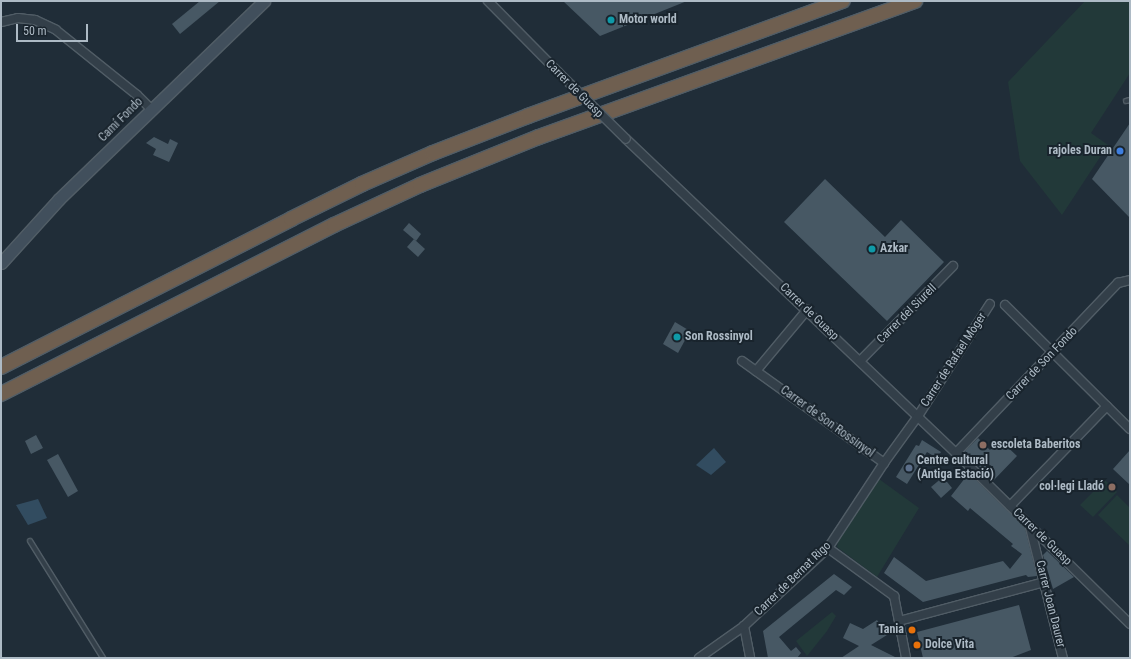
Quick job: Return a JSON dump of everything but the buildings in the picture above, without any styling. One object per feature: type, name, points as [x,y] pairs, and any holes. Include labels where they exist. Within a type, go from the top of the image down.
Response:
[{"type":"highway","points":[[1,367],[303,213],[427,156],[528,116],[843,1]]},
{"type":"highway","points":[[1,394],[334,225],[420,185],[539,137],[915,1]]},
{"type":"street","name":"Camí Fondo","points":[[1,263],[60,199],[151,109],[264,1]]},
{"type":"street","name":"Carrer de Guasp","points":[[488,1],[626,139],[956,452],[1130,624]]},
{"type":"street","points":[[1,22],[18,18],[35,20],[56,30],[137,95],[151,109]]},
{"type":"street","name":"Carrer del Siurell","points":[[860,361],[953,266]]},
{"type":"street","name":"Carrer de Son Fondo","points":[[956,452],[1053,353],[1118,283],[1130,280]]},
{"type":"street","name":"Carrer de Rafael Mòger","points":[[918,416],[990,304]]},
{"type":"street","points":[[1005,305],[1130,429]]},
{"type":"street","points":[[756,371],[807,310]]},
{"type":"street","name":"Carrer de Son Rossinyol","points":[[742,361],[884,463],[918,416]]},
{"type":"street","points":[[1010,506],[1107,406]]},
{"type":"street","name":"Carrer de Bernat Rigo","points":[[699,658],[744,626],[828,548],[884,463]]},
{"type":"street","name":"Carrer Joan Daurer","points":[[1030,526],[1063,658]]},
{"type":"street","points":[[828,548],[894,596],[906,658]]},
{"type":"street","points":[[899,621],[1045,582]]},
{"type":"street","points":[[744,626],[750,658]]},
{"type":"lane","points":[[30,541],[103,658]]},
{"type":"green space","points":[[1085,1],[1130,1],[1130,73],[1091,133],[1108,145],[1062,215],[1020,161],[1008,82]]},
{"type":"green space","points":[[879,479],[919,508],[877,577],[837,547],[838,542]]},
{"type":"green space","points":[[1105,480],[1117,492],[1093,517],[1080,505]]},
{"type":"green space","points":[[1117,495],[1130,508],[1130,546],[1098,515]]},
{"type":"green space","points":[[832,612],[836,616],[827,631],[807,656],[796,641]]},
{"type":"water","points":[[714,448],[726,462],[711,475],[696,465]]},
{"type":"water","points":[[38,499],[47,518],[28,525],[16,505]]},
{"type":"place","name":"Motor world","points":[[611,20]]},
{"type":"place","name":"rajoles Duran","points":[[1120,151]]},
{"type":"place","name":"Azkar","points":[[872,249]]},
{"type":"place","name":"Son Rossinyol","points":[[677,337]]},
{"type":"place","name":"escoleta Baberitos","points":[[983,445]]},
{"type":"place","name":"Centre cultural (Antiga Estació)","points":[[909,468]]},
{"type":"place","name":"col·legi Lladó","points":[[1112,487]]},
{"type":"place","name":"Tania","points":[[912,630]]},
{"type":"place","name":"Dolce Vita","points":[[917,645]]}]
